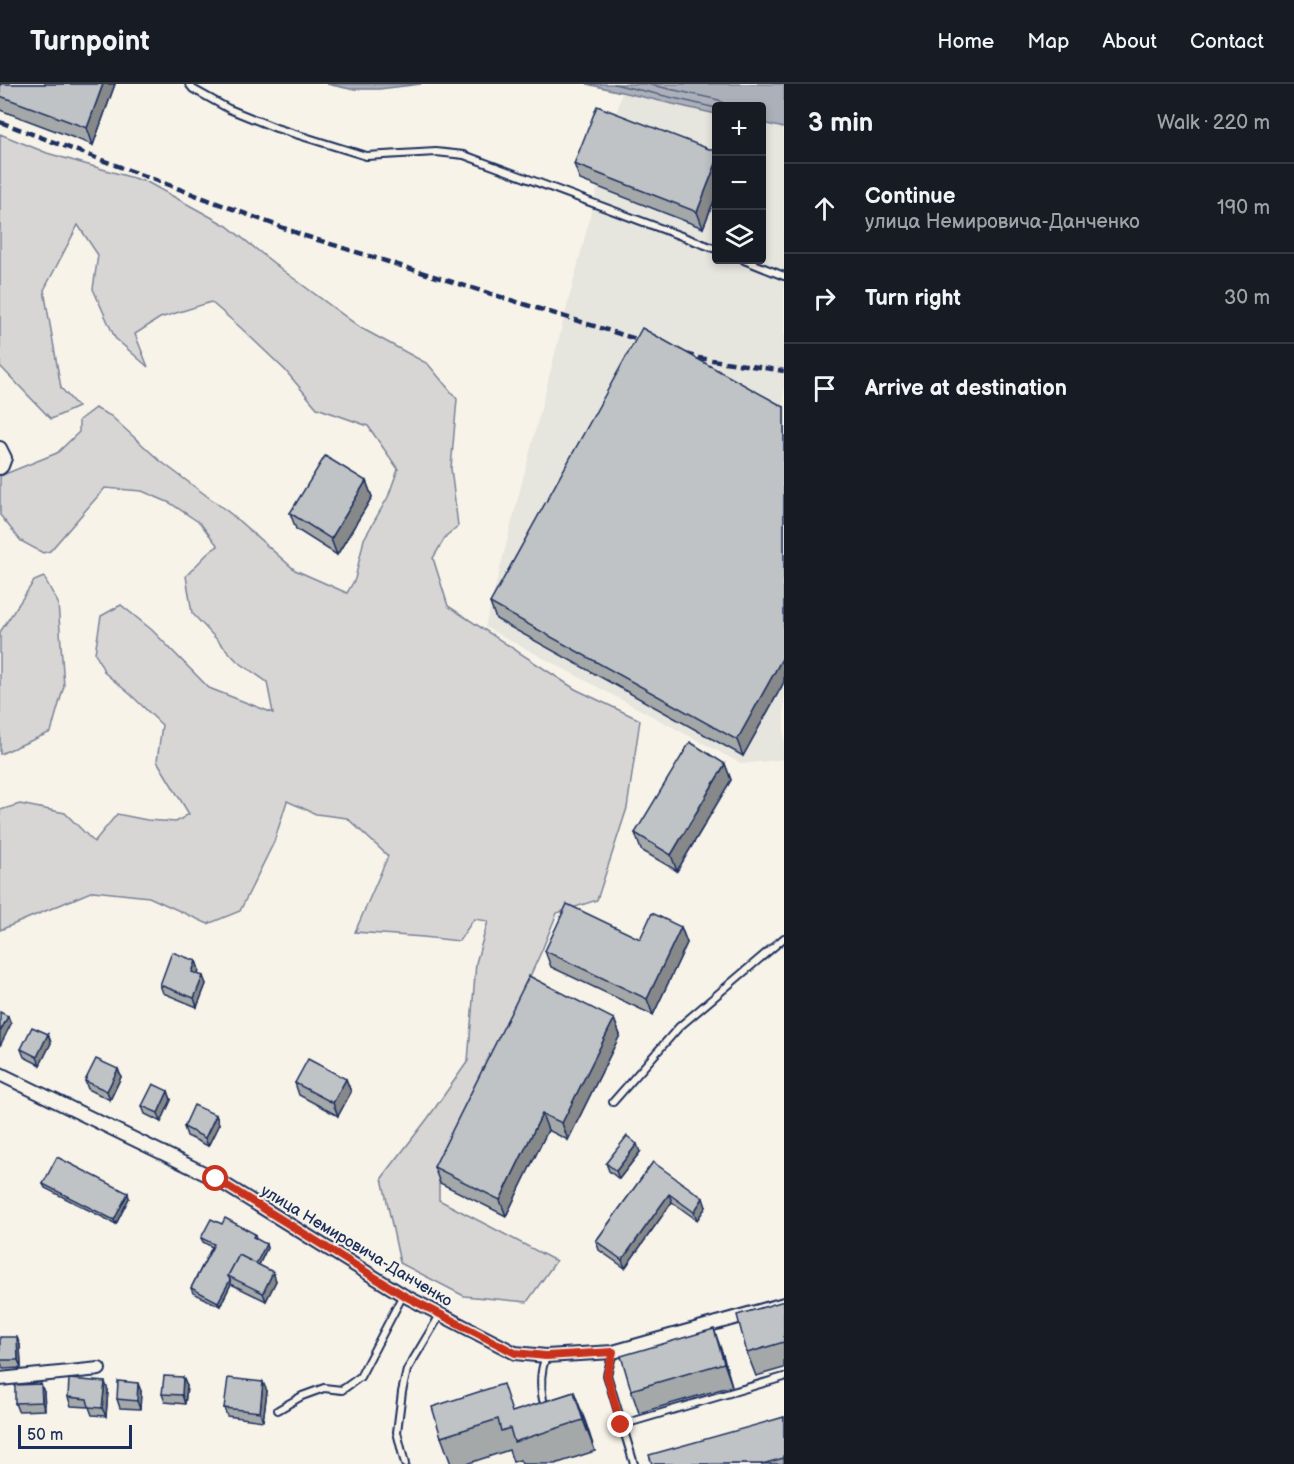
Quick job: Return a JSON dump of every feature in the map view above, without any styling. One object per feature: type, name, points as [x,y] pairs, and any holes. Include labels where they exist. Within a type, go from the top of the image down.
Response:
[{"type":"street","points":[[0,448],[5,458],[0,468]]},
{"type":"street","name":"улица Немировича-Данченко","points":[[0,1074],[216,1179],[403,1295],[515,1353],[546,1356],[613,1352],[784,1304]]},
{"type":"street","points":[[0,1379],[99,1369]]},
{"type":"lane","points":[[189,84],[193,89],[229,109],[315,141],[366,156],[436,152],[464,155],[712,247]]},
{"type":"lane","points":[[754,264],[784,276]]},
{"type":"lane","points":[[613,1102],[679,1027],[784,938]]},
{"type":"lane","points":[[278,1410],[302,1396],[324,1388],[342,1390],[360,1377],[403,1295]]},
{"type":"lane","points":[[405,1464],[397,1432],[407,1370],[440,1314]]},
{"type":"lane","points":[[613,1352],[607,1375],[634,1464]]},
{"type":"lane","points":[[543,1400],[541,1368],[546,1356]]},
{"type":"lane","points":[[621,1425],[784,1377]]},
{"type":"shaded area","points":[[622,92],[712,113],[712,264],[766,264],[766,124],[784,128],[784,759],[742,764],[485,627]]},
{"type":"shaded area","points":[[0,134],[47,153],[147,182],[227,226],[361,328],[428,364],[457,399],[451,468],[458,526],[446,536],[433,558],[448,606],[575,689],[640,720],[627,808],[597,900],[557,913],[439,1176],[439,1200],[556,1261],[527,1302],[464,1296],[400,1263],[382,1178],[468,1061],[476,963],[488,921],[474,919],[459,941],[355,932],[388,856],[347,818],[316,814],[287,801],[274,842],[240,911],[208,924],[149,897],[93,891],[0,930],[0,810],[20,804],[65,813],[94,842],[117,814],[147,820],[176,822],[189,814],[157,761],[162,725],[105,673],[95,653],[101,616],[121,605],[152,630],[209,688],[273,713],[267,682],[237,661],[192,613],[186,576],[218,546],[200,523],[170,503],[142,491],[105,488],[50,551],[43,553],[21,541],[0,515],[0,476],[57,453],[79,432],[79,420],[95,408],[111,416],[159,460],[231,514],[295,570],[347,593],[355,579],[364,539],[388,497],[398,469],[368,426],[317,408],[285,370],[211,302],[160,318],[135,334],[148,367],[115,338],[93,289],[98,255],[78,225],[44,290],[61,388],[78,407],[51,419],[0,366]]},
{"type":"shaded area","points":[[44,577],[58,603],[64,686],[51,732],[0,754],[0,632],[34,581]]},
{"type":"water","points":[[327,84],[421,84],[379,89],[350,89]]},
{"type":"water","points":[[587,84],[784,84],[784,128],[766,124],[766,102],[712,102],[712,113]]},
{"type":"building","points":[[0,84],[103,84],[87,128],[0,96]]},
{"type":"building","points":[[597,106],[712,150],[712,174],[697,212],[574,164]]},
{"type":"building","points":[[642,328],[784,407],[784,655],[737,740],[490,603]]},
{"type":"building","points":[[325,456],[366,481],[331,539],[290,513]]},
{"type":"building","points":[[690,742],[725,764],[671,855],[635,833]]},
{"type":"building","points":[[567,904],[640,939],[652,913],[681,927],[647,999],[545,951]]},
{"type":"building","points":[[172,952],[196,961],[192,972],[203,976],[194,998],[160,985]]},
{"type":"building","points":[[529,976],[614,1019],[562,1123],[542,1114],[500,1200],[434,1167]]},
{"type":"building","points":[[0,1012],[8,1016],[0,1032]]},
{"type":"building","points":[[32,1027],[48,1034],[37,1057],[21,1049]]},
{"type":"building","points":[[96,1059],[118,1069],[107,1091],[85,1081]]},
{"type":"building","points":[[308,1059],[346,1079],[333,1103],[295,1083]]},
{"type":"building","points":[[153,1084],[168,1091],[158,1113],[142,1106]]},
{"type":"building","points":[[194,1105],[216,1115],[205,1138],[184,1127]]},
{"type":"building","points":[[627,1136],[637,1144],[616,1171],[606,1163]]},
{"type":"building","points":[[57,1157],[128,1193],[114,1220],[43,1184]]},
{"type":"building","points":[[653,1162],[703,1198],[694,1212],[669,1194],[622,1260],[596,1241]]},
{"type":"building","points":[[225,1218],[255,1234],[253,1237],[266,1244],[256,1264],[239,1255],[228,1276],[230,1280],[218,1302],[191,1288],[214,1244],[201,1238],[211,1219],[222,1224]]},
{"type":"building","points":[[239,1255],[273,1272],[263,1293],[228,1276]]},
{"type":"building","points":[[784,1301],[784,1342],[747,1353],[737,1315]]},
{"type":"building","points":[[714,1329],[724,1363],[631,1390],[621,1356]]},
{"type":"building","points":[[0,1337],[17,1337],[18,1360],[0,1360]]},
{"type":"building","points":[[164,1376],[183,1377],[182,1395],[162,1394]]},
{"type":"building","points":[[228,1378],[263,1382],[260,1412],[224,1408]]},
{"type":"building","points":[[69,1379],[105,1382],[102,1408],[89,1407],[87,1399],[68,1397]]},
{"type":"building","points":[[118,1381],[138,1383],[137,1401],[117,1399]]},
{"type":"building","points":[[41,1384],[42,1402],[15,1403],[15,1385]]},
{"type":"building","points":[[503,1384],[512,1412],[574,1392],[583,1420],[514,1442],[510,1428],[501,1431],[498,1419],[441,1437],[432,1407]]},
{"type":"building","points":[[784,1417],[784,1458],[762,1464],[652,1464],[649,1455]]},
{"type":"railway","points":[[0,122],[305,236],[652,344]]},
{"type":"railway","points":[[672,350],[699,358],[784,371]]},
{"type":"route","points":[[216,1179],[403,1295],[515,1353],[546,1356],[613,1352],[607,1375],[621,1425]]}]
